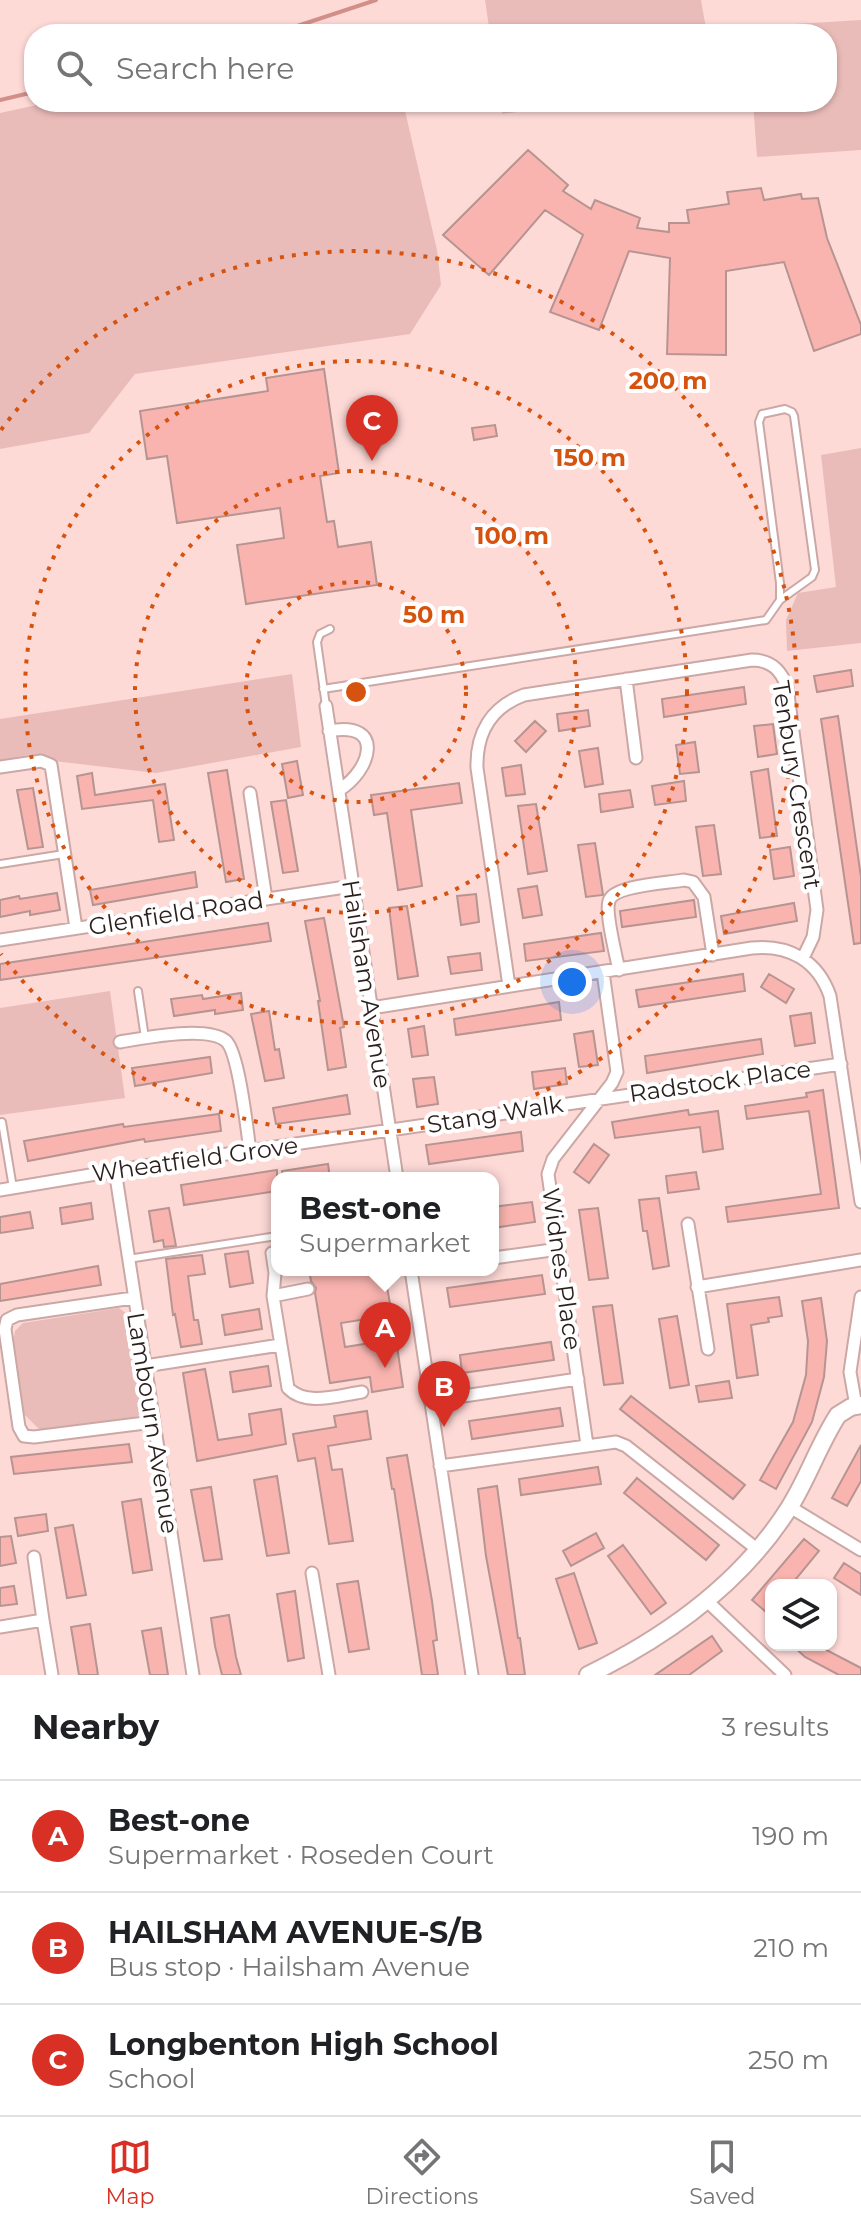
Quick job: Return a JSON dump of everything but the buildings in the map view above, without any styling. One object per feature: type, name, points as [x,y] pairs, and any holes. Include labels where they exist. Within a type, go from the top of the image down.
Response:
[{"type":"street","name":"Tenbury Crescent","points":[[509,986],[477,768],[481,734],[497,711],[524,695],[757,660],[770,664],[782,675],[787,687],[817,910],[813,937],[803,958]]},
{"type":"street","points":[[626,679],[636,758]]},
{"type":"street","name":"Hailsham Avenue","points":[[326,706],[396,1172]]},
{"type":"street","points":[[329,731],[353,728],[362,733],[366,744],[360,772],[339,790]]},
{"type":"street","points":[[0,767],[41,761],[51,765],[76,928]]},
{"type":"street","points":[[250,793],[266,899]]},
{"type":"street","points":[[619,970],[609,901],[618,891],[639,887],[684,880],[697,885],[704,897],[713,955]]},
{"type":"street","name":"Glenfield Road","points":[[0,940],[352,886]]},
{"type":"street","points":[[371,1008],[775,947],[803,958],[822,978],[830,996],[861,1202]]},
{"type":"street","name":"Widnes Place","points":[[587,1445],[548,1174],[550,1163],[615,1077],[617,1065],[603,972]]},
{"type":"street","points":[[120,1042],[211,1035],[227,1042],[235,1059],[250,1151]]},
{"type":"street","name":"Radstock Place","points":[[600,1098],[841,1064]]},
{"type":"street","name":"Stang Walk","points":[[390,1130],[600,1098]]},
{"type":"street","name":"Wheatfield Grove","points":[[0,1190],[390,1130]]},
{"type":"street","name":"Lambourn Avenue","points":[[115,1170],[193,1675]]},
{"type":"street","points":[[688,1224],[708,1349]]},
{"type":"street","points":[[499,1257],[559,1249]]},
{"type":"street","points":[[697,1287],[861,1260]]},
{"type":"street","points":[[275,1276],[273,1296],[280,1345],[286,1381],[294,1394],[314,1398],[362,1392]]},
{"type":"street","points":[[412,1276],[472,1675]]},
{"type":"street","points":[[273,1296],[308,1289]]},
{"type":"street","points":[[588,1675],[612,1670],[707,1601],[758,1550],[790,1507],[814,1466],[833,1423],[844,1411],[858,1405],[850,1372],[861,1297]]},
{"type":"street","points":[[133,1298],[17,1315],[7,1320],[5,1329],[19,1427],[24,1436],[34,1437],[153,1422]]},
{"type":"street","points":[[145,1366],[280,1345]]},
{"type":"street","points":[[430,1401],[578,1379]]},
{"type":"street","points":[[440,1466],[609,1441],[626,1446],[758,1550]]},
{"type":"street","points":[[790,1507],[861,1550]]},
{"type":"street","points":[[34,1557],[52,1675]]},
{"type":"street","points":[[312,1573],[329,1675]]},
{"type":"street","points":[[707,1601],[785,1675]]},
{"type":"street","points":[[0,1627],[43,1620]]},
{"type":"lane","points":[[323,689],[763,621],[770,617],[780,600],[812,577],[815,570],[794,416],[785,409],[762,414],[759,422],[780,600]]},
{"type":"lane","points":[[326,706],[317,642],[320,634],[330,629]]},
{"type":"lane","points":[[0,864],[64,854]]},
{"type":"lane","points":[[138,991],[145,1038]]},
{"type":"lane","points":[[2,1122],[13,1188]]},
{"type":"lane","points":[[128,1259],[271,1237]]},
{"type":"shaded area","points":[[485,0],[701,0],[705,24],[489,24]]},
{"type":"shaded area","points":[[861,20],[861,150],[757,157],[754,112],[837,112],[837,24],[796,24]]},
{"type":"shaded area","points":[[24,108],[24,112],[405,112],[437,250],[441,285],[410,334],[135,374],[89,433],[0,449],[0,113]]},
{"type":"shaded area","points":[[861,448],[861,643],[787,651],[786,620],[798,593],[836,587],[821,455]]},
{"type":"shaded area","points":[[292,674],[301,747],[156,773],[54,761],[36,754],[0,761],[0,719]]},
{"type":"shaded area","points":[[110,991],[125,1098],[0,1115],[0,1008]]},
{"type":"shaded area","points":[[119,1308],[127,1314],[130,1323],[141,1397],[139,1415],[131,1421],[49,1431],[39,1429],[24,1414],[13,1343],[15,1331],[23,1323]]},
{"type":"waterway","points":[[303,24],[376,0]]},
{"type":"waterway","points":[[0,100],[24,94]]},
{"type":"place","name":"Longbenton High School","points":[[372,461]]},
{"type":"place","name":"Best-one","points":[[385,1368]]},
{"type":"place","name":"HAILSHAM AVENUE-S/B","points":[[444,1427]]}]
